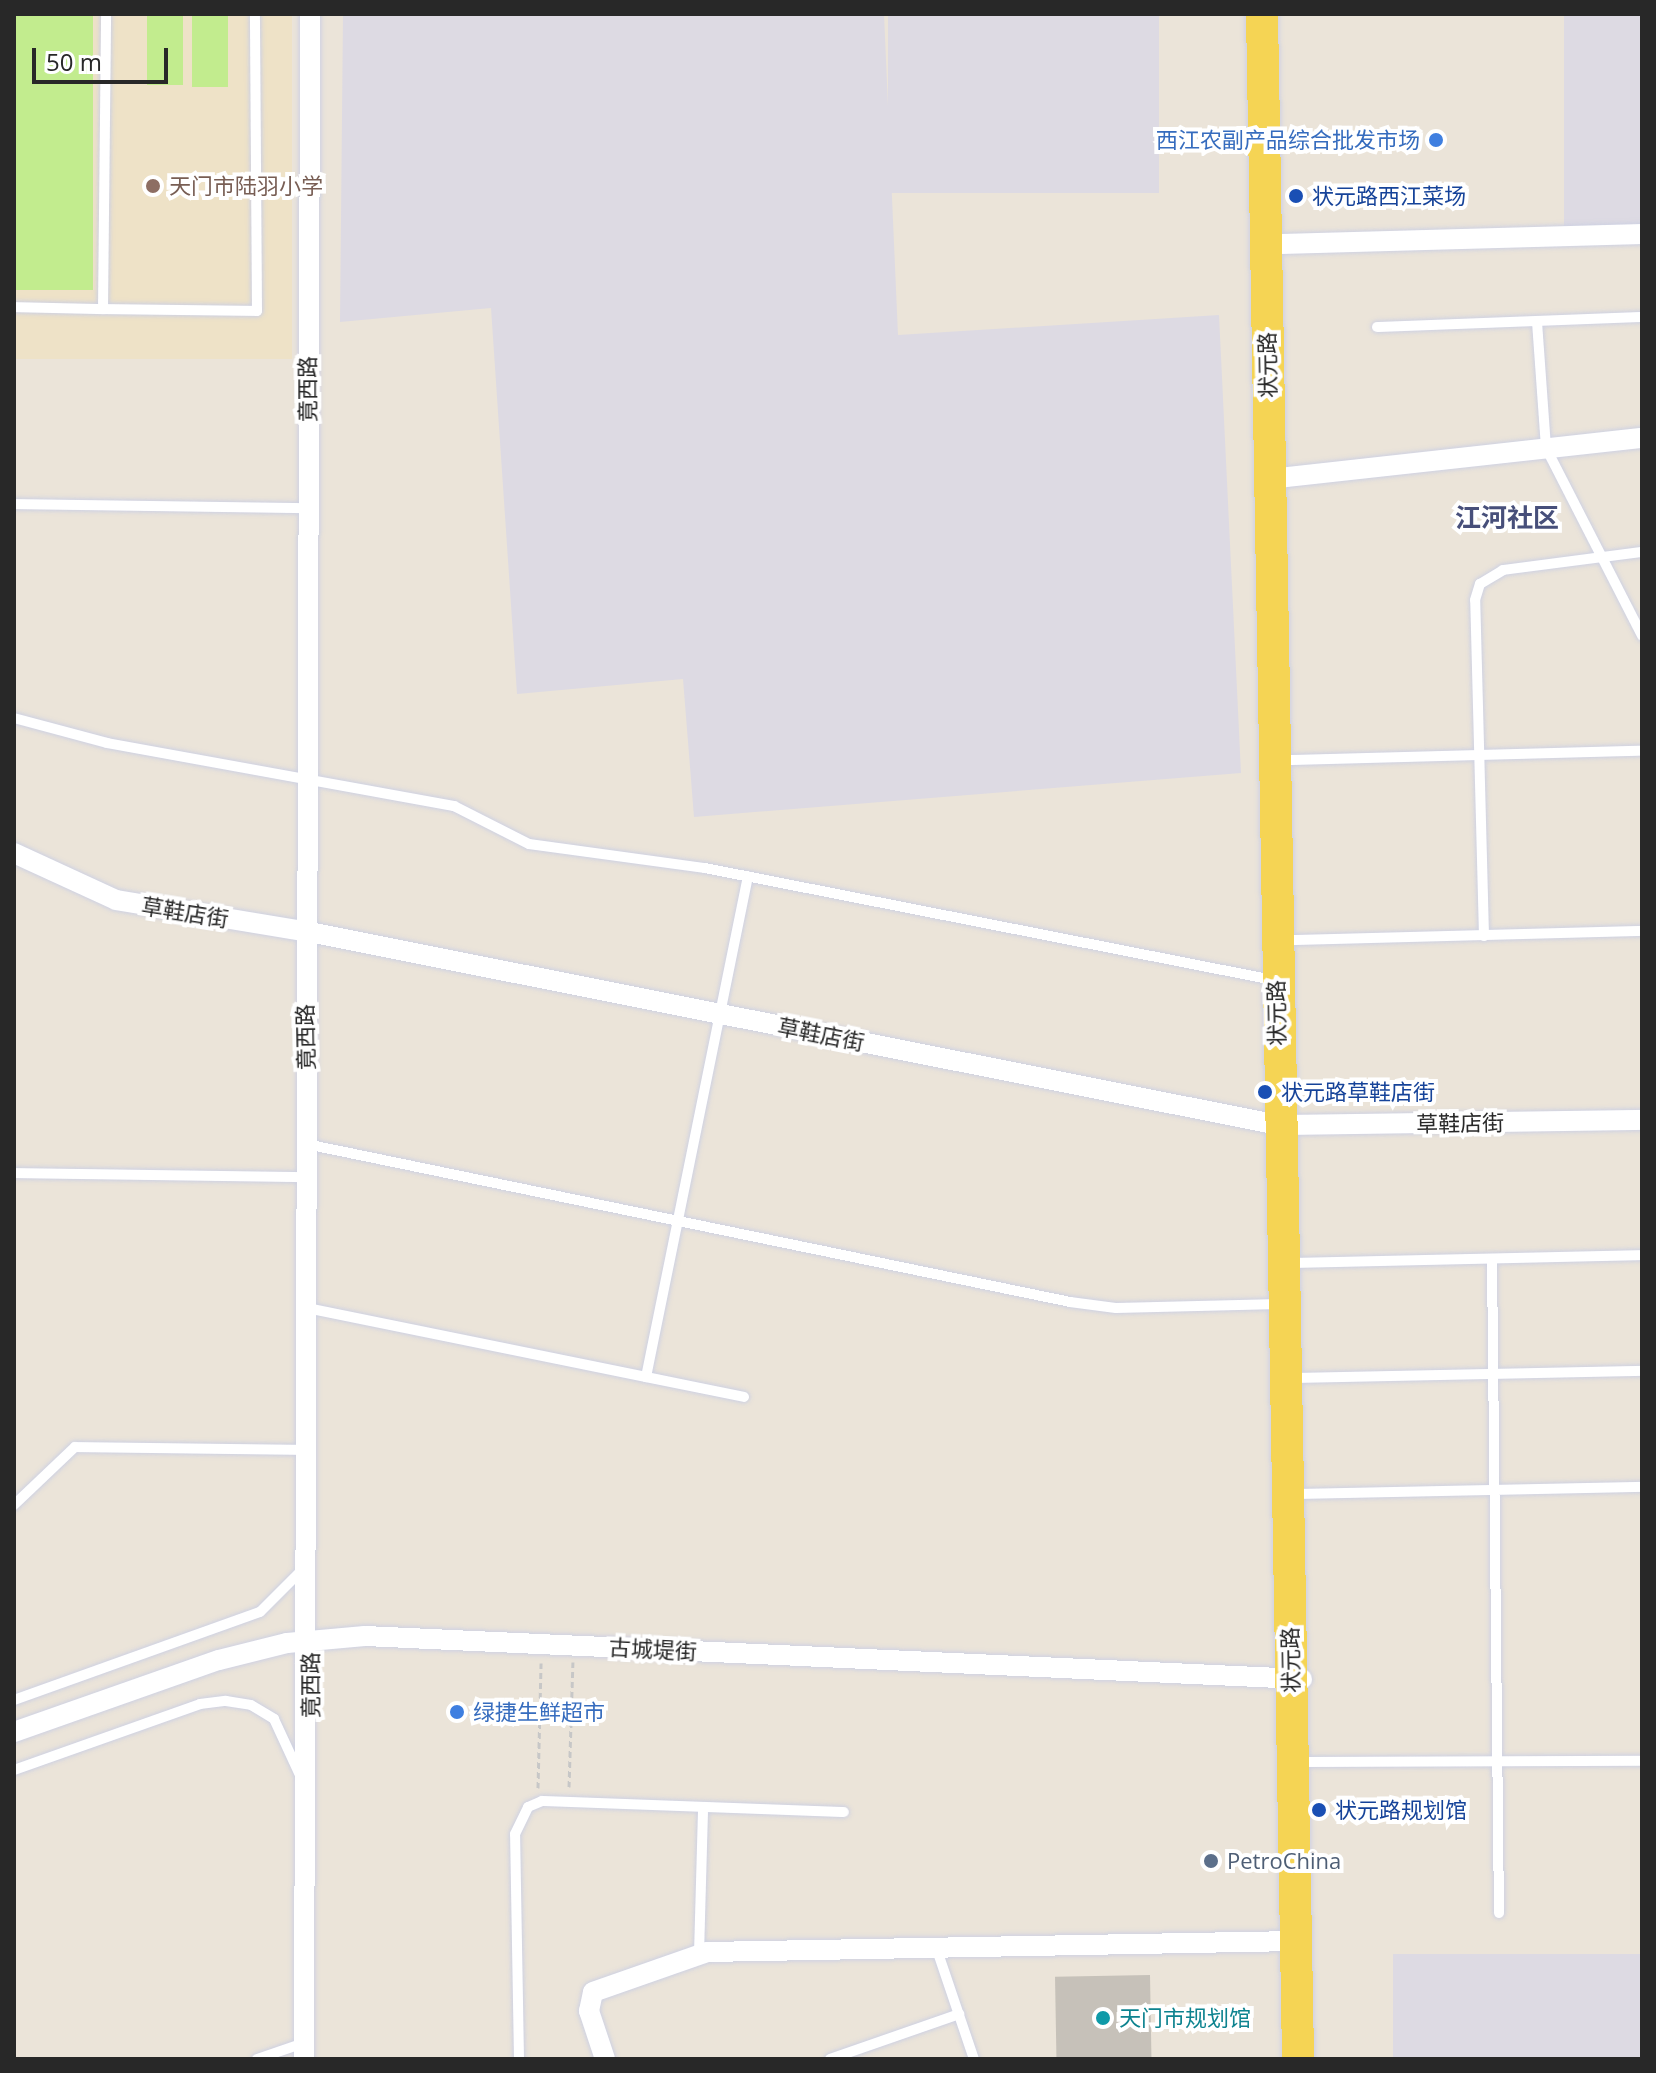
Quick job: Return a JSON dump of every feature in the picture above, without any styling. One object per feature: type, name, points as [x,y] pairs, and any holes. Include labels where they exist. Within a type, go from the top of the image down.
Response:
[{"type":"main road","name":"状元路","points":[[1262,14],[1288,760],[1291,940],[1282,1304],[1298,1679],[1308,1762],[1314,2059]]},
{"type":"main road","name":"状元路","points":[[1279,14],[1282,244],[1277,478],[1275,980],[1297,1263],[1302,1494],[1296,1941],[1298,2059]]},
{"type":"street","name":"竟西路","points":[[304,2051],[310,1640],[304,777],[310,14]]},
{"type":"street","points":[[1282,244],[1642,234]]},
{"type":"street","points":[[1277,478],[1642,438]]},
{"type":"street","name":"草鞋店街","points":[[14,853],[116,900],[304,931],[1286,1126],[1642,1120]]},
{"type":"street","name":"古城堤街","points":[[14,1732],[219,1660],[310,1640],[365,1636],[1298,1679]]},
{"type":"street","points":[[605,2059],[589,2011],[593,1992],[699,1954],[1296,1941]]},
{"type":"lane","points":[[103,309],[106,14]]},
{"type":"lane","points":[[14,307],[257,311],[255,14]]},
{"type":"lane","points":[[1377,327],[1642,317]]},
{"type":"lane","points":[[1537,322],[1546,448],[1642,636]]},
{"type":"lane","points":[[14,504],[306,508]]},
{"type":"lane","points":[[1484,936],[1475,600],[1480,584],[1503,570],[1642,552]]},
{"type":"lane","points":[[14,718],[107,743],[454,806],[529,844],[748,876],[1275,980]]},
{"type":"lane","points":[[1288,760],[1642,751]]},
{"type":"lane","points":[[646,1377],[748,876]]},
{"type":"lane","points":[[1291,940],[1642,931]]},
{"type":"lane","points":[[306,1144],[679,1217],[1070,1302],[1116,1308],[1282,1304]]},
{"type":"lane","points":[[14,1173],[306,1177]]},
{"type":"lane","points":[[1297,1263],[1642,1255]]},
{"type":"lane","points":[[1492,1259],[1499,1913]]},
{"type":"lane","points":[[307,1308],[744,1397]]},
{"type":"lane","points":[[1299,1378],[1642,1371]]},
{"type":"lane","points":[[14,1505],[75,1447],[309,1451]]},
{"type":"lane","points":[[1302,1494],[1642,1487]]},
{"type":"lane","points":[[14,1700],[260,1612],[286,1593],[310,1559]]},
{"type":"lane","points":[[14,1770],[200,1704],[226,1701],[251,1705],[274,1719],[288,1738],[309,1805]]},
{"type":"lane","points":[[1308,1762],[1642,1761]]},
{"type":"lane","points":[[519,2059],[515,1834],[518,1820],[537,1803],[844,1812]]},
{"type":"lane","points":[[699,1954],[703,1808]]},
{"type":"lane","points":[[936,1947],[974,2059]]},
{"type":"lane","points":[[830,2059],[959,2014]]},
{"type":"lane","points":[[257,2059],[304,2051]]},
{"type":"path","points":[[537,1803],[542,1644]]},
{"type":"path","points":[[569,1802],[574,1646]]},
{"type":"shaded area","name":"天门市陆羽小学","points":[[14,14],[292,14],[292,359],[14,359]]},
{"type":"shaded area","points":[[343,14],[884,14],[898,335],[1219,315],[1241,773],[694,817],[683,679],[517,694],[491,308],[340,322]]},
{"type":"shaded area","points":[[888,14],[1159,14],[1159,193],[888,193]]},
{"type":"shaded area","points":[[1564,14],[1642,14],[1642,228],[1564,228]]},
{"type":"shaded area","points":[[1393,1954],[1642,1954],[1642,2059],[1393,2059]]},
{"type":"green space","points":[[14,14],[93,14],[93,290],[14,290]]},
{"type":"green space","points":[[147,14],[183,14],[183,85],[147,85]]},
{"type":"green space","points":[[192,14],[228,14],[228,87],[192,87]]},
{"type":"building","name":"天门市规划馆","points":[[1150,1975],[1151,2059],[1056,2059],[1055,1977]]},
{"type":"place","name":"西江农副产品综合批发市场","points":[[1436,140]]},
{"type":"place","name":"天门市陆羽小学","points":[[153,186]]},
{"type":"place","name":"状元路西江菜场","points":[[1296,196]]},
{"type":"place","name":"状元路草鞋店街","points":[[1265,1092]]},
{"type":"place","name":"绿捷生鲜超市","points":[[457,1712]]},
{"type":"place","name":"状元路规划馆","points":[[1319,1810]]},
{"type":"place","name":"PetroChina","points":[[1211,1861]]},
{"type":"place","name":"天门市规划馆","points":[[1103,2018]]},
{"type":"district","name":"江河社区","points":[[1507,518]]}]
